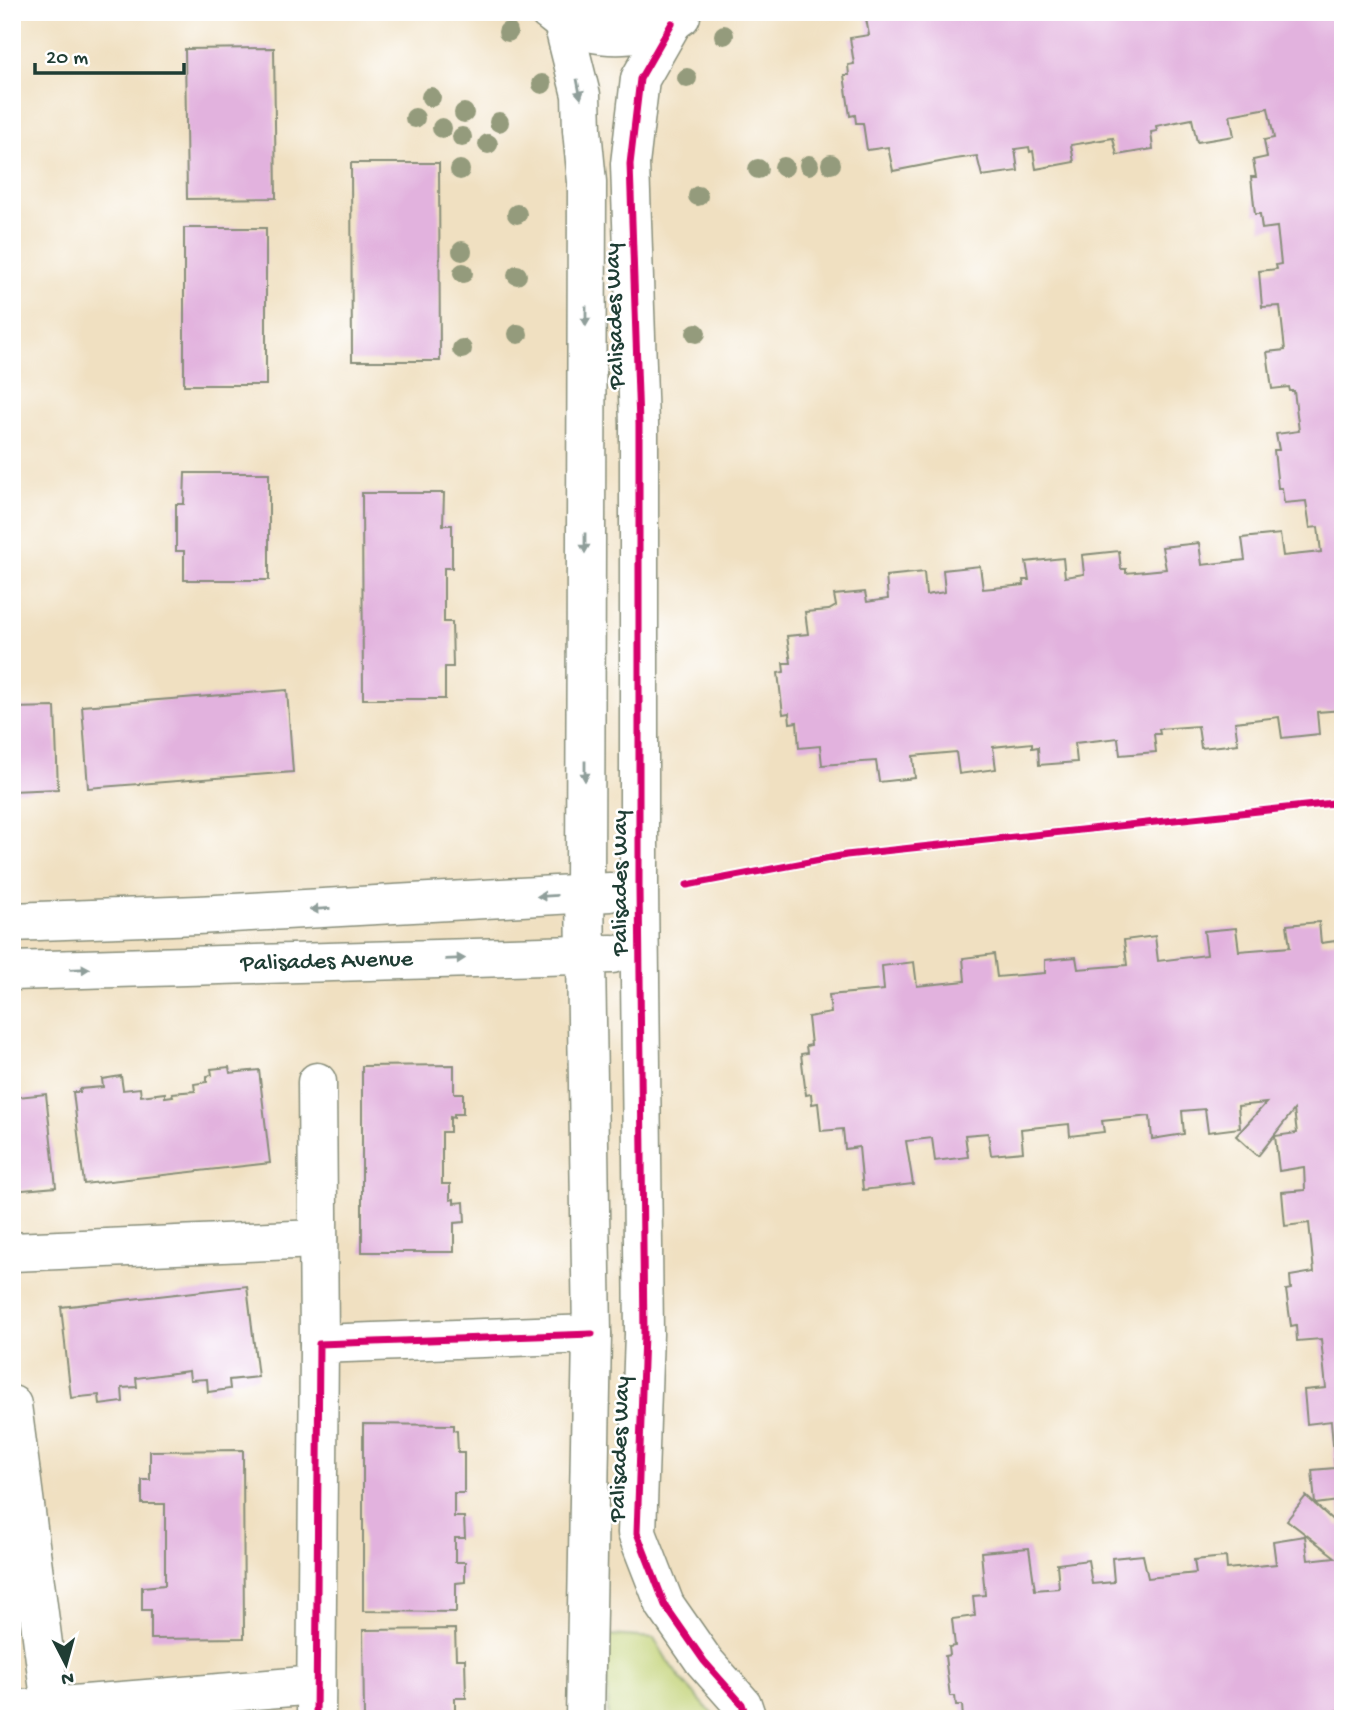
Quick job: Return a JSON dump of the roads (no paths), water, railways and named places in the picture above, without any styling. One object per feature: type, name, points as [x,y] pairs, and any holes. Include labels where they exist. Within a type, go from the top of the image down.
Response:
[{"type":"street","name":"Palisades Way","points":[[556,17],[599,34],[636,35],[679,18]]},
{"type":"street","name":"Palisades Way","points":[[556,17],[581,95],[587,181],[585,894],[592,1334],[586,1719]]},
{"type":"street","name":"Palisades Way","points":[[679,18],[640,79],[630,164],[639,412],[639,890],[644,1334],[637,1533],[665,1605],[704,1661],[742,1704],[747,1719]]},
{"type":"street","points":[[12,922],[198,915],[639,890]]},
{"type":"street","name":"Palisades Avenue","points":[[12,971],[640,954]]},
{"type":"street","points":[[12,1710],[51,1706],[316,1702],[319,1344],[317,1082]]},
{"type":"street","points":[[12,1252],[318,1239]]},
{"type":"street","points":[[319,1344],[592,1334]]},
{"type":"street","points":[[12,1405],[51,1706]]}]
